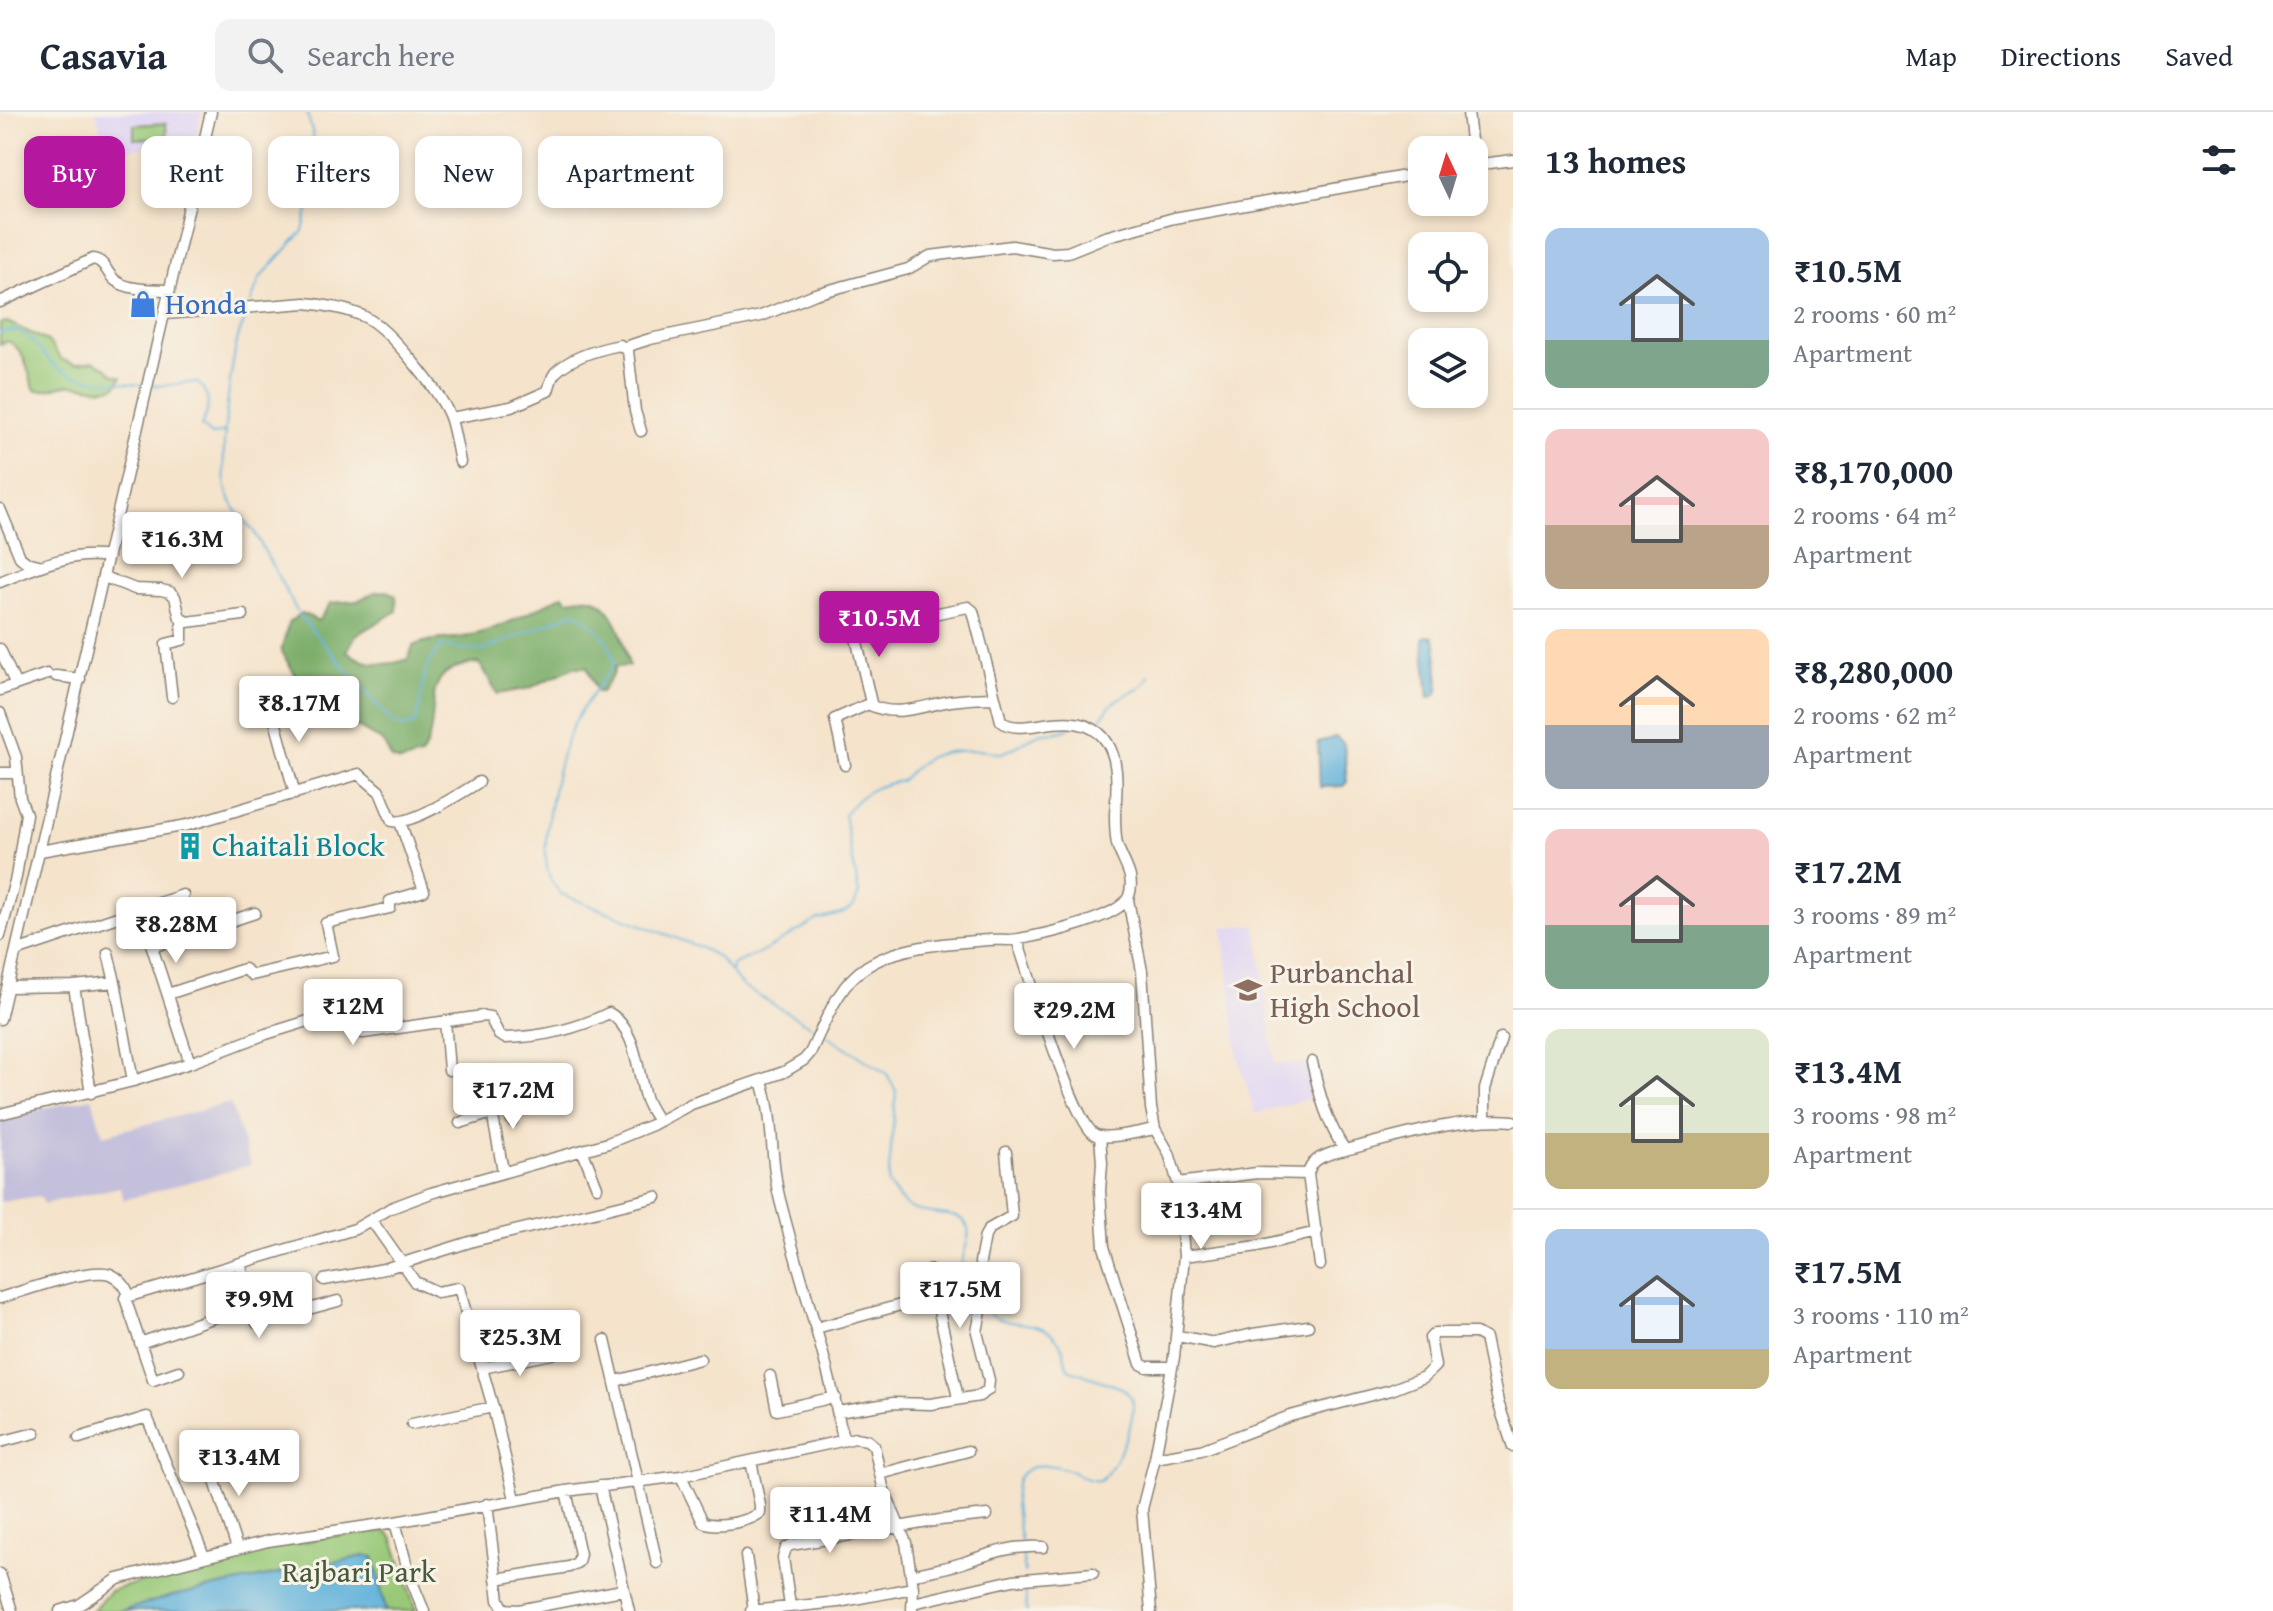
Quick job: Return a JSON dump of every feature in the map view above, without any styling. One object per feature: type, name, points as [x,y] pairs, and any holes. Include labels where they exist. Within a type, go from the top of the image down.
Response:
[{"type":"street","points":[[0,1019],[211,112]]},
{"type":"street","points":[[1468,112],[1471,136]]},
{"type":"street","points":[[1488,163],[1513,160]]},
{"type":"street","points":[[451,418],[526,402],[546,393],[554,374],[583,356],[611,347],[625,347],[761,316],[815,294],[908,269],[930,256],[1012,246],[1053,253],[1068,252],[1105,237],[1174,218],[1408,176]]},
{"type":"street","points":[[0,302],[93,259],[102,262],[114,279],[123,285],[170,290]]},
{"type":"street","points":[[164,314],[269,304],[325,305],[366,318],[378,326],[432,387],[451,418],[460,462]]},
{"type":"street","points":[[625,347],[641,431]]},
{"type":"street","points":[[0,509],[26,571]]},
{"type":"street","points":[[0,582],[41,565],[93,554],[108,557]]},
{"type":"street","points":[[20,557],[26,562],[41,565]]},
{"type":"street","points":[[104,577],[135,589],[170,592],[175,597],[182,621],[182,640],[166,644],[172,697]]},
{"type":"street","points":[[870,705],[857,642],[859,634],[874,626],[963,607],[973,611],[1001,721],[1011,727],[1065,722],[1078,724],[1098,732],[1112,755],[1117,773],[1116,835],[1130,876],[1128,900],[1142,971],[1150,1103],[1155,1129],[1169,1153],[1178,1183],[1184,1256],[1178,1336],[1142,1509],[1151,1611]]},
{"type":"street","points":[[182,621],[243,615]]},
{"type":"street","points":[[0,649],[15,683]]},
{"type":"street","points":[[0,690],[15,683],[51,675],[80,679]]},
{"type":"street","points":[[845,765],[835,719],[870,705],[885,711],[902,712],[952,701],[994,698]]},
{"type":"street","points":[[270,703],[295,794]]},
{"type":"street","points":[[0,713],[16,757],[20,798],[26,814],[16,877],[0,936]]},
{"type":"street","points":[[0,773],[17,773]]},
{"type":"street","points":[[40,851],[188,825],[362,775],[367,784],[380,792],[392,821],[400,822],[434,808],[479,782]]},
{"type":"street","points":[[26,814],[48,817]]},
{"type":"street","points":[[168,994],[244,969],[252,975],[333,956],[326,923],[390,908],[390,901],[424,891],[400,822]]},
{"type":"street","points":[[16,951],[183,895]]},
{"type":"street","points":[[179,1371],[153,1380],[125,1298],[330,1238],[372,1221],[391,1208],[431,1193],[503,1171],[583,1152],[632,1134],[691,1104],[762,1081],[796,1065],[810,1053],[850,982],[870,964],[898,954],[951,943],[1017,940],[1098,917],[1121,907],[1128,900]]},
{"type":"street","points":[[140,910],[190,1063]]},
{"type":"street","points":[[152,947],[255,913]]},
{"type":"street","points":[[1017,940],[1076,1107],[1091,1130],[1100,1136],[1155,1129]]},
{"type":"street","points":[[108,953],[133,1081]]},
{"type":"street","points":[[0,965],[12,967]]},
{"type":"street","points":[[8,987],[115,982]]},
{"type":"street","points":[[74,986],[91,1093]]},
{"type":"street","points":[[0,1114],[133,1081],[344,1010],[363,1033],[490,1017],[499,1035],[505,1038],[559,1031],[612,1014],[635,1050],[644,1093],[658,1121]]},
{"type":"street","points":[[445,1021],[449,1070]]},
{"type":"street","points":[[1485,1119],[1485,1089],[1501,1038]]},
{"type":"street","points":[[1312,1062],[1320,1095],[1336,1136],[1345,1150]]},
{"type":"street","points":[[762,1081],[780,1197],[835,1397],[843,1439]]},
{"type":"street","points":[[472,1090],[478,1099],[511,1091],[516,1120],[495,1125]]},
{"type":"street","points":[[489,1096],[503,1171]]},
{"type":"street","points":[[460,1123],[492,1113]]},
{"type":"street","points":[[1320,1265],[1308,1174],[1309,1168],[1318,1159],[1345,1150],[1485,1119],[1513,1121]]},
{"type":"street","points":[[1100,1136],[1104,1247],[1139,1360],[1147,1367],[1172,1367]]},
{"type":"street","points":[[583,1152],[597,1187]]},
{"type":"street","points":[[838,1412],[893,1403],[925,1405],[979,1396],[989,1388],[978,1340],[985,1290],[980,1262],[985,1236],[993,1226],[1012,1216],[1006,1152]]},
{"type":"street","points":[[1178,1183],[1257,1173],[1308,1174]]},
{"type":"street","points":[[324,1280],[401,1265],[461,1244],[656,1197]]},
{"type":"street","points":[[372,1221],[415,1282],[437,1292],[459,1288],[515,1499]]},
{"type":"street","points":[[1184,1256],[1258,1246],[1317,1232]]},
{"type":"street","points":[[240,1263],[257,1323],[338,1301]]},
{"type":"street","points":[[930,1270],[958,1398]]},
{"type":"street","points":[[0,1298],[95,1272],[116,1277],[130,1296]]},
{"type":"street","points":[[816,1328],[908,1303],[936,1299]]},
{"type":"street","points":[[140,1343],[252,1304]]},
{"type":"street","points":[[1178,1336],[1214,1343],[1308,1326]]},
{"type":"street","points":[[1155,1458],[1201,1450],[1290,1416],[1391,1390],[1424,1377],[1435,1366],[1430,1338],[1435,1333],[1476,1333],[1485,1338],[1498,1402],[1513,1447]]},
{"type":"street","points":[[605,1340],[657,1563]]},
{"type":"street","points":[[482,1368],[552,1354]]},
{"type":"street","points":[[616,1381],[700,1359]]},
{"type":"street","points":[[770,1376],[777,1410],[835,1397]]},
{"type":"street","points":[[412,1424],[493,1407]]},
{"type":"street","points":[[79,1438],[147,1417],[204,1556]]},
{"type":"street","points":[[0,1442],[35,1433]]},
{"type":"street","points":[[60,1611],[79,1605],[118,1579],[237,1548],[515,1499],[681,1476],[843,1439],[861,1438],[871,1442],[885,1494],[900,1527],[912,1575],[913,1607],[1027,1578],[1093,1573]]},
{"type":"street","points":[[880,1474],[968,1451]]},
{"type":"street","points":[[208,1460],[237,1548]]},
{"type":"street","points":[[681,1476],[701,1519],[707,1525],[754,1517],[760,1513],[760,1505],[751,1461]]},
{"type":"street","points":[[600,1486],[629,1611]]},
{"type":"street","points":[[496,1579],[569,1567],[578,1562],[580,1554],[566,1491]]},
{"type":"street","points":[[487,1504],[500,1605],[508,1611],[622,1590]]},
{"type":"street","points":[[790,1606],[783,1558],[786,1548],[830,1537],[987,1515]]},
{"type":"street","points":[[395,1522],[410,1577],[424,1611]]},
{"type":"street","points":[[912,1575],[1024,1546],[1043,1547]]},
{"type":"street","points":[[746,1556],[752,1611],[838,1602],[913,1588]]},
{"type":"street","points":[[0,1574],[10,1608]]},
{"type":"shaded area","points":[[96,112],[202,112],[196,136],[141,136],[141,149],[126,149],[125,156],[125,136],[102,136]]},
{"type":"shaded area","name":"Purbanchal High School","points":[[1256,925],[1275,1065],[1312,1062],[1316,1096],[1255,1114],[1238,1056],[1223,927]]},
{"type":"shaded area","points":[[92,1098],[103,1135],[230,1103],[251,1165],[124,1200],[120,1187],[43,1204],[40,1196],[0,1202],[0,1117]]},
{"type":"green space","points":[[166,123],[167,136],[134,139],[134,125]]},
{"type":"green space","points":[[7,322],[48,341],[61,359],[74,364],[93,361],[122,377],[115,387],[68,385],[35,390],[19,351],[8,341],[0,344],[0,323]]},
{"type":"green space","points":[[388,591],[396,596],[397,611],[356,635],[347,651],[368,662],[384,664],[408,659],[413,646],[481,633],[563,595],[568,600],[594,599],[609,611],[619,628],[629,666],[615,667],[601,692],[597,692],[587,667],[574,667],[530,688],[498,694],[478,663],[457,667],[444,674],[437,684],[428,740],[421,756],[400,762],[392,759],[383,742],[354,725],[318,714],[307,705],[299,697],[295,674],[281,651],[289,622],[302,613],[318,621],[331,603],[357,601],[375,592]]},
{"type":"green space","name":"Rajbari Park","points":[[383,1531],[393,1539],[416,1611],[92,1611],[110,1591],[221,1559],[328,1537]]},
{"type":"water","points":[[1433,637],[1436,643],[1439,684],[1437,694],[1429,698],[1423,638]]},
{"type":"water","points":[[1336,737],[1344,744],[1347,782],[1343,786],[1320,787],[1318,742]]},
{"type":"water","points":[[364,1556],[374,1557],[386,1611],[121,1611],[172,1596]]},
{"type":"waterway","points":[[251,302],[260,278],[303,231],[313,191],[317,151],[307,112]]},
{"type":"waterway","points":[[248,312],[237,341],[231,375],[224,442],[225,481],[233,505],[253,530],[299,615],[392,722],[403,727],[414,724],[428,664],[442,646],[482,651],[575,612],[589,622],[606,640],[614,665],[574,723],[565,746],[547,827],[547,864],[551,880],[561,894],[718,957],[742,986],[816,1029]]},
{"type":"waterway","points":[[0,333],[10,331],[27,336],[52,364],[67,373],[89,379],[145,385]]},
{"type":"waterway","points":[[151,385],[198,383],[206,393],[208,404],[201,426],[211,435],[225,432]]},
{"type":"waterway","points":[[1094,725],[1097,726],[1113,703],[1142,686],[1149,675]]},
{"type":"waterway","points":[[731,972],[732,965],[764,951],[817,920],[844,913],[854,906],[859,893],[844,815],[863,795],[883,785],[901,781],[919,764],[935,755],[980,750],[1001,753],[1040,734],[1070,727]]},
{"type":"waterway","points":[[825,1034],[887,1074],[896,1091],[888,1183],[908,1207],[956,1217],[966,1224],[968,1240],[961,1268],[962,1279],[978,1304]]},
{"type":"waterway","points":[[986,1311],[1005,1321],[1038,1326],[1047,1331],[1063,1350],[1068,1369],[1122,1388],[1133,1404],[1123,1445],[1100,1480],[1052,1466],[1037,1466],[1024,1472],[1015,1489],[1021,1542]]},
{"type":"waterway","points":[[1022,1552],[1025,1573]]},
{"type":"waterway","points":[[1025,1584],[1027,1611]]},
{"type":"place","name":"Honda","points":[[143,304]]},
{"type":"place","name":"Chaitali Block","points":[[190,846]]},
{"type":"place","name":"Purbanchal High School","points":[[1248,990]]}]
